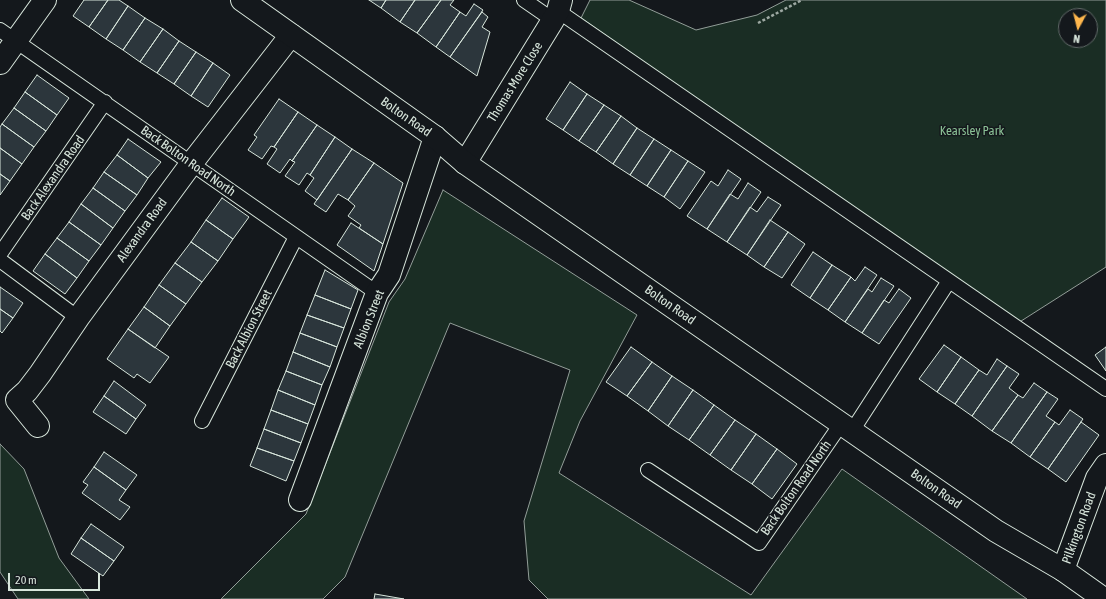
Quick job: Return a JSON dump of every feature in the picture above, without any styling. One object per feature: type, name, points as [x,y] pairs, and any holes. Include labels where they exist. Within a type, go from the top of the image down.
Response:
[{"type":"street","points":[[0,63],[8,35],[45,0]]},
{"type":"street","name":"Bolton Road","points":[[242,0],[435,137],[465,163],[996,531],[1063,570],[1104,599]]},
{"type":"street","name":"Thomas More Close","points":[[465,163],[558,10]]},
{"type":"street","name":"Alexandra Road","points":[[38,426],[17,400],[27,391],[40,374],[78,318],[291,34]]},
{"type":"street","name":"Albion Street","points":[[300,500],[377,293],[389,275],[435,137]]},
{"type":"street","name":"Pilkington Road","points":[[1063,570],[1097,478],[1106,465]]},
{"type":"lane","points":[[524,0],[558,10],[1106,388]]},
{"type":"lane","name":"Back Bolton Road North","points":[[8,35],[377,293]]},
{"type":"lane","name":"Back Alexandra Road","points":[[0,254],[105,102]]},
{"type":"lane","name":"Back Albion Street","points":[[202,421],[296,237]]},
{"type":"lane","points":[[0,260],[78,318]]},
{"type":"lane","points":[[846,427],[949,280]]},
{"type":"lane","name":"Back Bolton Road North","points":[[648,470],[759,543],[846,427]]},
{"type":"path","points":[[758,23],[802,0]]},
{"type":"green space","name":"Kearsley Park","points":[[590,0],[629,0],[696,30],[757,15],[786,0],[1106,0],[1106,267],[1018,323],[581,18]]},
{"type":"green space","points":[[443,190],[637,315],[580,421],[559,473],[751,595],[842,469],[1027,599],[548,599],[529,580],[524,521],[570,370],[450,323],[345,577],[323,599],[221,599],[306,514],[389,302],[405,279]]},
{"type":"green space","points":[[0,444],[24,469],[59,558],[89,599],[18,599],[0,572]]},
{"type":"building","points":[[84,0],[108,0],[89,27],[73,16]]},
{"type":"building","points":[[108,0],[119,0],[128,6],[106,39],[89,27]]},
{"type":"building","points":[[369,0],[386,0],[381,8]]},
{"type":"building","points":[[386,0],[415,0],[400,22],[381,8]]},
{"type":"building","points":[[415,0],[441,0],[417,33],[400,22]]},
{"type":"building","points":[[441,0],[454,0],[450,5],[460,12],[436,47],[417,33]]},
{"type":"building","points":[[474,4],[483,10],[450,57],[436,47],[460,12],[466,16]]},
{"type":"building","points":[[128,6],[145,18],[123,50],[106,39]]},
{"type":"building","points":[[482,12],[488,17],[482,27],[490,32],[477,76],[450,57]]},
{"type":"building","points":[[145,18],[163,29],[140,62],[123,50]]},
{"type":"building","points":[[163,29],[179,41],[157,73],[140,62]]},
{"type":"building","points":[[179,41],[196,52],[174,84],[157,73]]},
{"type":"building","points":[[196,52],[213,63],[191,96],[174,84]]},
{"type":"building","points":[[213,63],[230,75],[208,107],[191,96]]},
{"type":"building","points":[[37,75],[69,98],[57,115],[25,92]]},
{"type":"building","points":[[570,82],[587,94],[563,130],[546,119]]},
{"type":"building","points":[[25,92],[57,115],[46,131],[14,108]]},
{"type":"building","points":[[587,94],[604,105],[579,141],[563,130]]},
{"type":"building","points":[[279,99],[298,112],[274,147],[271,146],[262,159],[248,150],[257,137],[254,135]]},
{"type":"building","points":[[604,105],[621,116],[596,152],[579,141]]},
{"type":"building","points":[[14,108],[46,131],[34,147],[2,124]]},
{"type":"building","points":[[298,112],[317,125],[292,161],[290,159],[280,173],[267,164],[277,149],[274,147]]},
{"type":"building","points":[[621,116],[637,128],[613,164],[596,152]]},
{"type":"building","points":[[2,124],[34,147],[22,164],[0,148],[0,127]]},
{"type":"building","points":[[317,125],[335,137],[310,175],[307,173],[299,185],[285,176],[295,162],[292,161]]},
{"type":"building","points":[[637,128],[654,139],[630,175],[613,164]]},
{"type":"building","points":[[335,137],[352,149],[317,200],[305,191],[314,178],[310,175]]},
{"type":"building","points":[[128,139],[161,162],[148,178],[117,155]]},
{"type":"building","points":[[654,139],[671,150],[647,186],[630,175]]},
{"type":"building","points":[[0,148],[22,164],[10,181],[0,174]]},
{"type":"building","points":[[352,149],[374,163],[348,200],[338,194],[326,212],[314,204]]},
{"type":"building","points":[[671,150],[688,161],[664,197],[647,186]]},
{"type":"building","points":[[117,155],[148,178],[137,195],[104,172]]},
{"type":"building","points":[[688,161],[705,172],[680,209],[664,197]]},
{"type":"building","points":[[374,163],[403,183],[383,244],[359,228],[361,225],[348,216],[355,206],[348,200]]},
{"type":"building","points":[[728,170],[741,179],[707,229],[687,216],[711,181],[718,186]]},
{"type":"building","points":[[104,172],[137,195],[125,211],[93,188]]},
{"type":"building","points":[[0,174],[10,181],[0,195]]},
{"type":"building","points":[[748,183],[761,192],[727,242],[707,229],[730,194],[738,199]]},
{"type":"building","points":[[93,188],[125,211],[113,228],[81,204]]},
{"type":"building","points":[[768,197],[781,205],[747,255],[727,242],[750,207],[757,212]]},
{"type":"building","points":[[222,198],[249,217],[233,239],[206,220]]},
{"type":"building","points":[[81,204],[113,228],[101,245],[69,222]]},
{"type":"building","points":[[206,220],[233,239],[218,261],[191,242]]},
{"type":"building","points":[[770,220],[788,232],[764,267],[747,255]]},
{"type":"building","points":[[69,222],[101,245],[89,261],[57,238]]},
{"type":"building","points":[[351,223],[383,244],[374,271],[337,245]]},
{"type":"building","points":[[788,232],[805,244],[782,278],[764,267]]},
{"type":"building","points":[[57,238],[89,261],[77,278],[45,254]]},
{"type":"building","points":[[191,242],[218,261],[202,282],[175,263]]},
{"type":"building","points":[[813,252],[832,265],[810,298],[791,285]]},
{"type":"building","points":[[45,254],[77,278],[65,294],[33,271]]},
{"type":"building","points":[[175,263],[202,282],[186,304],[159,285]]},
{"type":"building","points":[[832,265],[851,277],[828,310],[810,298]]},
{"type":"building","points":[[865,267],[877,275],[845,322],[828,310],[851,277],[855,281]]},
{"type":"building","points":[[325,270],[358,290],[351,309],[315,295]]},
{"type":"building","points":[[881,278],[894,286],[862,333],[845,322],[868,289],[872,292]]},
{"type":"building","points":[[159,285],[186,304],[170,326],[144,307]]},
{"type":"building","points":[[0,287],[23,303],[13,318],[0,309]]},
{"type":"building","points":[[899,289],[911,298],[879,344],[862,333],[884,300],[889,303]]},
{"type":"building","points":[[315,295],[351,309],[344,328],[307,315]]},
{"type":"building","points":[[144,307],[170,326],[155,348],[128,329]]},
{"type":"building","points":[[0,309],[13,318],[2,333],[0,331]]},
{"type":"building","points":[[307,315],[344,328],[337,347],[300,333]]},
{"type":"building","points":[[128,329],[169,357],[150,383],[137,374],[134,378],[107,359]]},
{"type":"building","points":[[300,333],[337,347],[330,367],[293,352]]},
{"type":"building","points":[[944,345],[961,357],[937,392],[919,379]]},
{"type":"building","points":[[631,347],[652,362],[627,396],[606,382]]},
{"type":"building","points":[[1106,347],[1106,371],[1095,355]]},
{"type":"building","points":[[293,352],[330,367],[322,385],[286,371]]},
{"type":"building","points":[[961,357],[979,370],[955,404],[937,392]]},
{"type":"building","points":[[997,359],[1007,366],[972,416],[955,404],[979,370],[987,375]]},
{"type":"building","points":[[652,362],[672,376],[648,411],[627,396]]},
{"type":"building","points":[[1007,366],[1019,374],[1009,388],[1018,395],[992,431],[972,416]]},
{"type":"building","points":[[286,371],[322,385],[315,405],[278,390]]},
{"type":"building","points":[[672,376],[693,390],[668,426],[648,411]]},
{"type":"building","points":[[114,381],[146,405],[136,419],[104,396]]},
{"type":"building","points":[[1034,383],[1047,392],[1011,443],[992,431],[1018,395],[1023,398]]},
{"type":"building","points":[[278,390],[315,405],[308,424],[271,410]]},
{"type":"building","points":[[693,390],[714,405],[689,440],[668,426]]},
{"type":"building","points":[[1047,392],[1058,399],[1046,416],[1055,422],[1030,457],[1011,443]]},
{"type":"building","points":[[104,396],[136,419],[126,434],[93,412]]},
{"type":"building","points":[[714,405],[735,420],[710,455],[689,440]]},
{"type":"building","points":[[271,410],[308,424],[301,443],[264,429]]},
{"type":"building","points":[[1070,410],[1083,419],[1048,469],[1030,457],[1055,422],[1059,425]]},
{"type":"building","points":[[735,420],[756,434],[731,470],[710,455]]},
{"type":"building","points":[[1081,422],[1099,435],[1066,482],[1048,469]]},
{"type":"building","points":[[264,429],[301,443],[294,461],[257,448]]},
{"type":"building","points":[[756,434],[777,449],[752,484],[731,470]]},
{"type":"building","points":[[257,448],[294,461],[286,481],[250,466]]},
{"type":"building","points":[[777,449],[797,464],[772,499],[752,484]]},
{"type":"building","points":[[104,452],[137,475],[126,490],[94,467]]},
{"type":"building","points":[[94,467],[126,490],[119,500],[130,507],[120,520],[82,493],[88,485],[83,482]]},
{"type":"building","points":[[91,524],[124,547],[114,561],[81,538]]},
{"type":"building","points":[[81,538],[114,561],[103,576],[71,554]]},
{"type":"building","points":[[375,594],[404,599],[374,599]]}]
